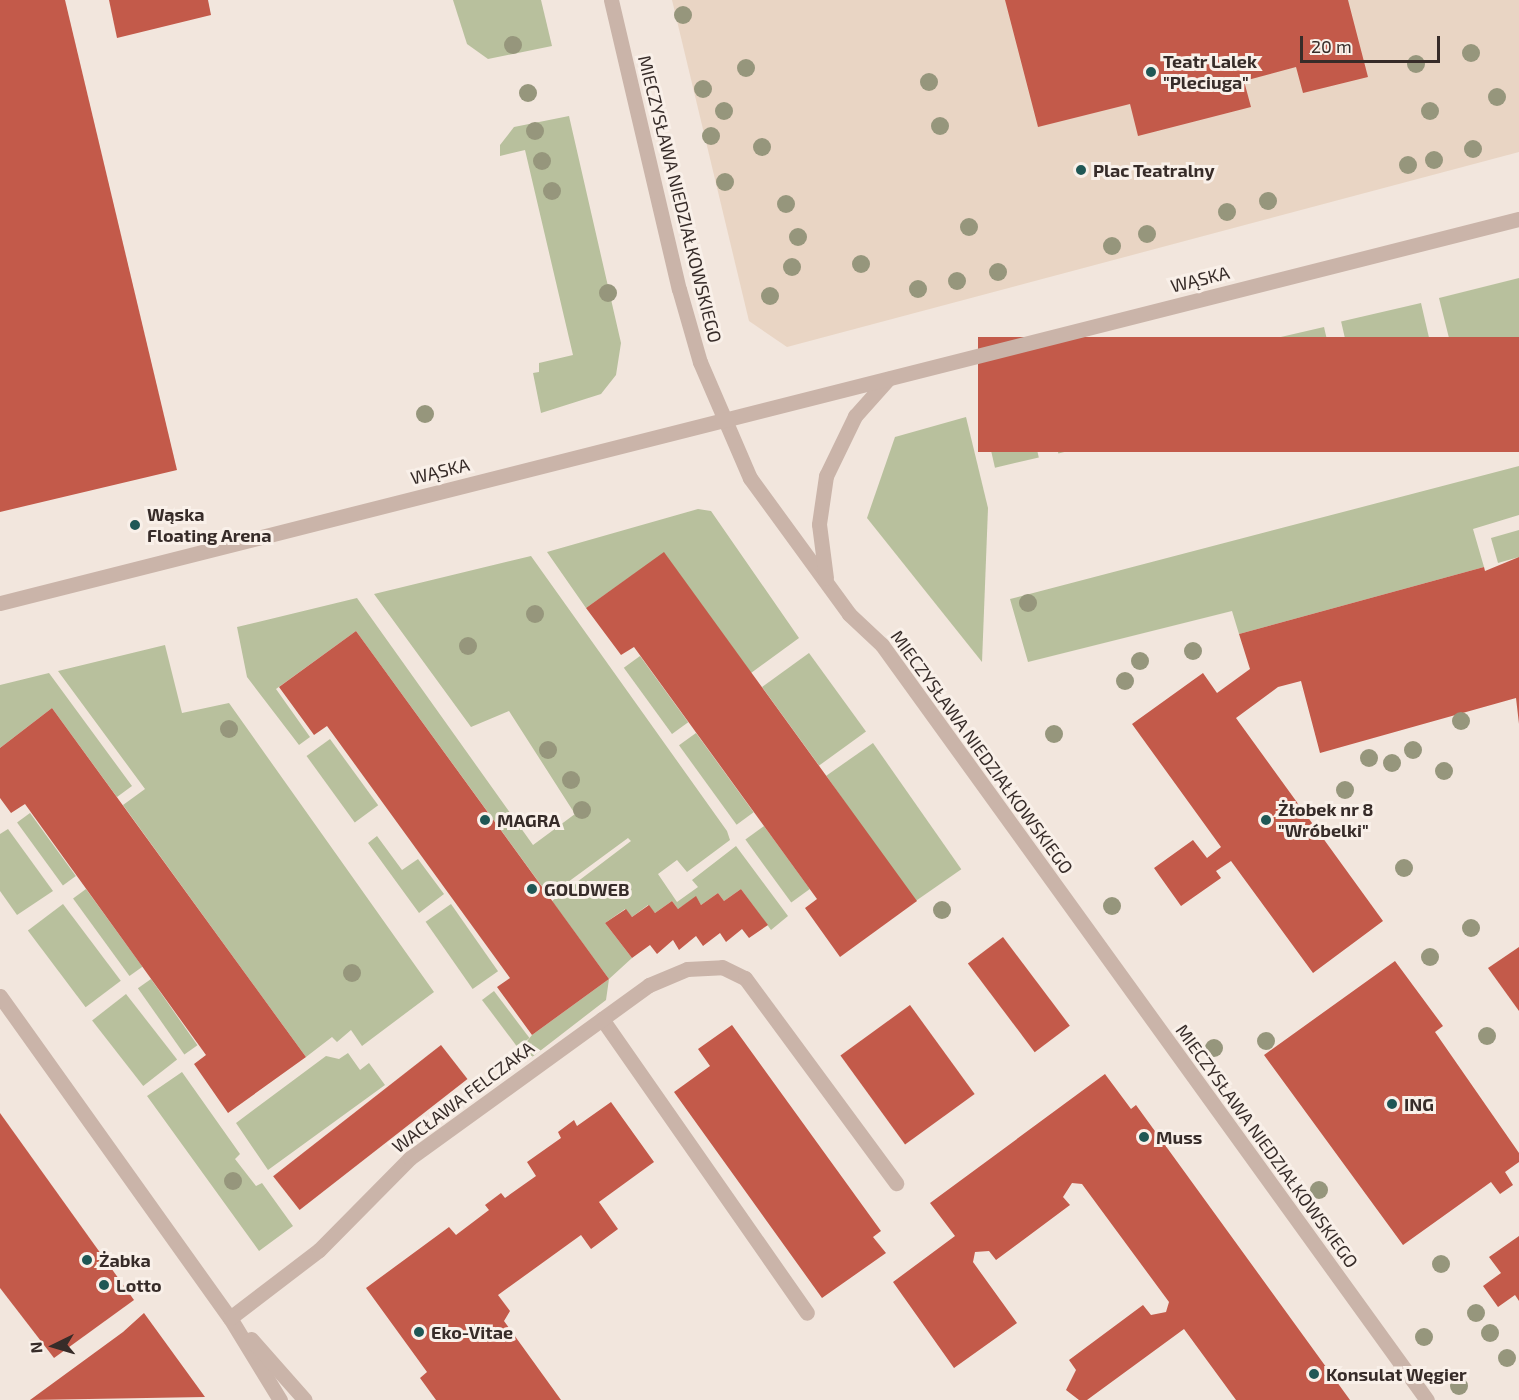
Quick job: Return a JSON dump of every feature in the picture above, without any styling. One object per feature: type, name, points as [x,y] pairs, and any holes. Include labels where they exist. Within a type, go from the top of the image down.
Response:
[{"type":"street","name":"MIECZYSŁAWA NIEDZIAŁKOWSKIEGO","points":[[611,0],[679,289],[724,420],[750,478],[829,585],[882,645],[1427,1400]]},
{"type":"street","name":"WĄSKA","points":[[0,603],[1519,219]]},
{"type":"street","points":[[829,585],[819,524],[826,476],[855,416],[890,378]]},
{"type":"street","name":"WACŁAWA FELCZAKA","points":[[230,1318],[319,1250],[411,1158],[659,979],[713,966],[734,971],[753,987],[896,1183]]},
{"type":"street","points":[[0,996],[230,1318],[280,1400]]},
{"type":"street","points":[[602,1019],[807,1313]]},
{"type":"street","points":[[230,1318],[305,1400]]},
{"type":"green space","points":[[453,0],[541,0],[552,46],[488,59],[467,44]]},
{"type":"green space","points":[[569,116],[621,343],[616,375],[601,394],[541,413],[533,373],[539,372],[539,363],[573,355],[525,150],[500,156],[500,145],[514,127]]},
{"type":"green space","points":[[1519,278],[1519,337],[1453,354],[1439,298]]},
{"type":"green space","points":[[1421,303],[1434,359],[1354,377],[1341,321]]},
{"type":"green space","points":[[1324,327],[1337,383],[1251,402],[1238,347]]},
{"type":"green space","points":[[1220,353],[1235,409],[1157,430],[1142,374]]},
{"type":"green space","points":[[1121,378],[1135,434],[1058,453],[1044,397]]},
{"type":"green space","points":[[1026,402],[1039,458],[995,468],[982,412]]},
{"type":"green space","points":[[966,417],[988,508],[982,662],[867,518],[895,437]]},
{"type":"green space","points":[[1519,466],[1519,515],[1473,529],[1484,567],[1239,634],[1232,611],[1028,662],[1010,599]]},
{"type":"green space","points":[[698,509],[711,511],[799,638],[751,673],[664,553],[586,608],[547,552]]},
{"type":"green space","points":[[1519,530],[1519,557],[1498,563],[1491,538]]},
{"type":"green space","points":[[531,556],[727,831],[730,840],[687,872],[677,860],[658,874],[677,902],[698,887],[692,880],[736,846],[788,916],[771,930],[741,889],[724,901],[718,893],[701,905],[696,897],[678,909],[672,901],[655,913],[648,905],[632,917],[625,909],[605,923],[632,958],[609,979],[552,901],[631,841],[628,838],[549,896],[356,631],[276,689],[310,737],[299,745],[247,677],[237,627],[357,598],[533,845],[575,814],[509,711],[471,727],[374,594]]},
{"type":"green space","points":[[165,645],[182,713],[229,703],[434,992],[362,1046],[351,1030],[337,1042],[332,1037],[306,1057],[123,805],[145,789],[58,671]]},
{"type":"green space","points":[[809,653],[866,731],[819,766],[762,687]]},
{"type":"green space","points":[[640,656],[688,722],[672,734],[624,668]]},
{"type":"green space","points":[[49,673],[132,786],[117,797],[52,708],[0,748],[0,685]]},
{"type":"green space","points":[[696,733],[754,812],[737,825],[679,745]]},
{"type":"green space","points":[[330,739],[378,805],[355,822],[307,756]]},
{"type":"green space","points":[[873,743],[961,869],[915,902],[826,776]]},
{"type":"green space","points":[[30,813],[76,876],[63,886],[17,822]]},
{"type":"green space","points":[[764,826],[810,889],[791,903],[745,840]]},
{"type":"green space","points":[[8,829],[53,891],[17,915],[0,891],[0,834]]},
{"type":"green space","points":[[377,836],[402,870],[418,859],[444,894],[419,913],[368,843]]},
{"type":"green space","points":[[86,889],[142,967],[129,976],[73,898]]},
{"type":"green space","points":[[63,904],[121,981],[86,1007],[28,930]]},
{"type":"green space","points":[[451,904],[498,971],[473,989],[426,922]]},
{"type":"green space","points":[[151,979],[197,1045],[184,1055],[138,988]]},
{"type":"green space","points":[[609,979],[606,1000],[527,1061],[520,1050],[532,1035]]},
{"type":"green space","points":[[494,991],[530,1038],[518,1047],[482,1000]]},
{"type":"green space","points":[[126,994],[177,1059],[143,1086],[92,1020]]},
{"type":"green space","points":[[348,1053],[360,1070],[369,1063],[385,1085],[268,1170],[236,1123],[326,1056],[339,1059]]},
{"type":"green space","points":[[182,1072],[240,1154],[235,1159],[256,1186],[262,1183],[293,1226],[259,1251],[147,1096]]},
{"type":"shaded area","name":"Plac Teatralny","points":[[672,0],[1519,0],[1519,152],[787,347],[749,321]]},
{"type":"building","points":[[0,0],[65,0],[177,470],[0,512]]},
{"type":"building","points":[[109,0],[208,0],[211,15],[117,38]]},
{"type":"building","name":"Teatr Lalek \"Pleciuga\"","points":[[1005,0],[1348,0],[1368,77],[1303,93],[1296,67],[1244,81],[1251,107],[1138,136],[1130,104],[1038,127]]},
{"type":"building","points":[[978,337],[1519,337],[1519,452],[978,452]]},
{"type":"building","points":[[664,552],[917,901],[840,957],[805,908],[817,899],[634,647],[621,655],[586,608]]},
{"type":"building","points":[[1519,557],[1519,724],[1516,698],[1320,753],[1301,681],[1278,687],[1236,718],[1383,921],[1313,973],[1231,861],[1216,871],[1221,878],[1181,906],[1154,868],[1193,840],[1207,858],[1221,847],[1132,724],[1203,673],[1217,693],[1250,669],[1239,634],[1484,567],[1485,571]]},
{"type":"building","points":[[356,631],[609,979],[532,1035],[497,987],[510,978],[327,726],[314,735],[279,687]]},
{"type":"building","points":[[52,708],[306,1057],[228,1113],[194,1064],[206,1055],[25,804],[11,813],[0,798],[0,748]]},
{"type":"building","points":[[741,889],[768,925],[749,938],[742,929],[726,942],[720,933],[703,946],[696,936],[679,950],[673,940],[657,954],[650,945],[632,958],[605,923],[626,909],[632,917],[649,905],[655,913],[672,901],[678,909],[696,896],[701,905],[718,893],[724,901]]},
{"type":"building","points":[[1003,937],[1070,1026],[1035,1052],[968,963]]},
{"type":"building","points":[[1519,947],[1519,1011],[1488,968]]},
{"type":"building","name":"ING","points":[[1395,961],[1443,1026],[1435,1032],[1519,1153],[1519,1162],[1505,1172],[1513,1185],[1500,1194],[1491,1182],[1403,1245],[1264,1055]]},
{"type":"building","points":[[910,1005],[975,1094],[905,1145],[840,1056]]},
{"type":"building","points":[[732,1025],[881,1231],[873,1237],[886,1253],[822,1298],[674,1092],[710,1066],[698,1049]]},
{"type":"building","points":[[441,1045],[467,1079],[300,1210],[273,1176]]},
{"type":"building","points":[[1105,1074],[1131,1109],[1136,1105],[1350,1400],[1236,1400],[1184,1329],[1087,1400],[1079,1400],[1066,1390],[1076,1370],[1069,1360],[1143,1305],[1151,1315],[1166,1312],[1169,1302],[1082,1184],[1072,1183],[1063,1197],[1070,1205],[996,1260],[989,1251],[975,1252],[973,1262],[1017,1323],[954,1368],[893,1282],[955,1236],[930,1203]]},
{"type":"building","points":[[611,1102],[654,1162],[599,1202],[618,1229],[591,1249],[581,1235],[498,1295],[510,1311],[504,1321],[561,1400],[436,1400],[420,1378],[427,1372],[366,1288],[449,1227],[456,1235],[489,1210],[485,1205],[501,1193],[505,1198],[536,1176],[527,1162],[561,1138],[558,1132],[574,1120],[577,1126]]},
{"type":"building","points":[[0,1113],[134,1300],[54,1358],[0,1288]]},
{"type":"building","points":[[1519,1236],[1519,1301],[1515,1295],[1498,1307],[1483,1286],[1501,1273],[1489,1257]]},
{"type":"building","points":[[144,1313],[205,1397],[30,1400],[123,1332]]},
{"type":"place","name":"Teatr Lalek \"Pleciuga\"","points":[[1151,72]]},
{"type":"place","name":"Plac Teatralny","points":[[1081,170]]},
{"type":"place","name":"Wąska Floating Arena","points":[[135,525]]},
{"type":"place","name":"MAGRA","points":[[485,820]]},
{"type":"place","name":"Żłobek nr 8 \"Wróbelki\"","points":[[1266,820]]},
{"type":"place","name":"GOLDWEB","points":[[532,889]]},
{"type":"place","name":"ING","points":[[1392,1104]]},
{"type":"place","name":"Muss","points":[[1144,1137]]},
{"type":"place","name":"Żabka","points":[[87,1260]]},
{"type":"place","name":"Lotto","points":[[104,1285]]},
{"type":"place","name":"Eko-Vitae","points":[[419,1332]]},
{"type":"place","name":"Konsulat Węgier","points":[[1314,1374]]}]
